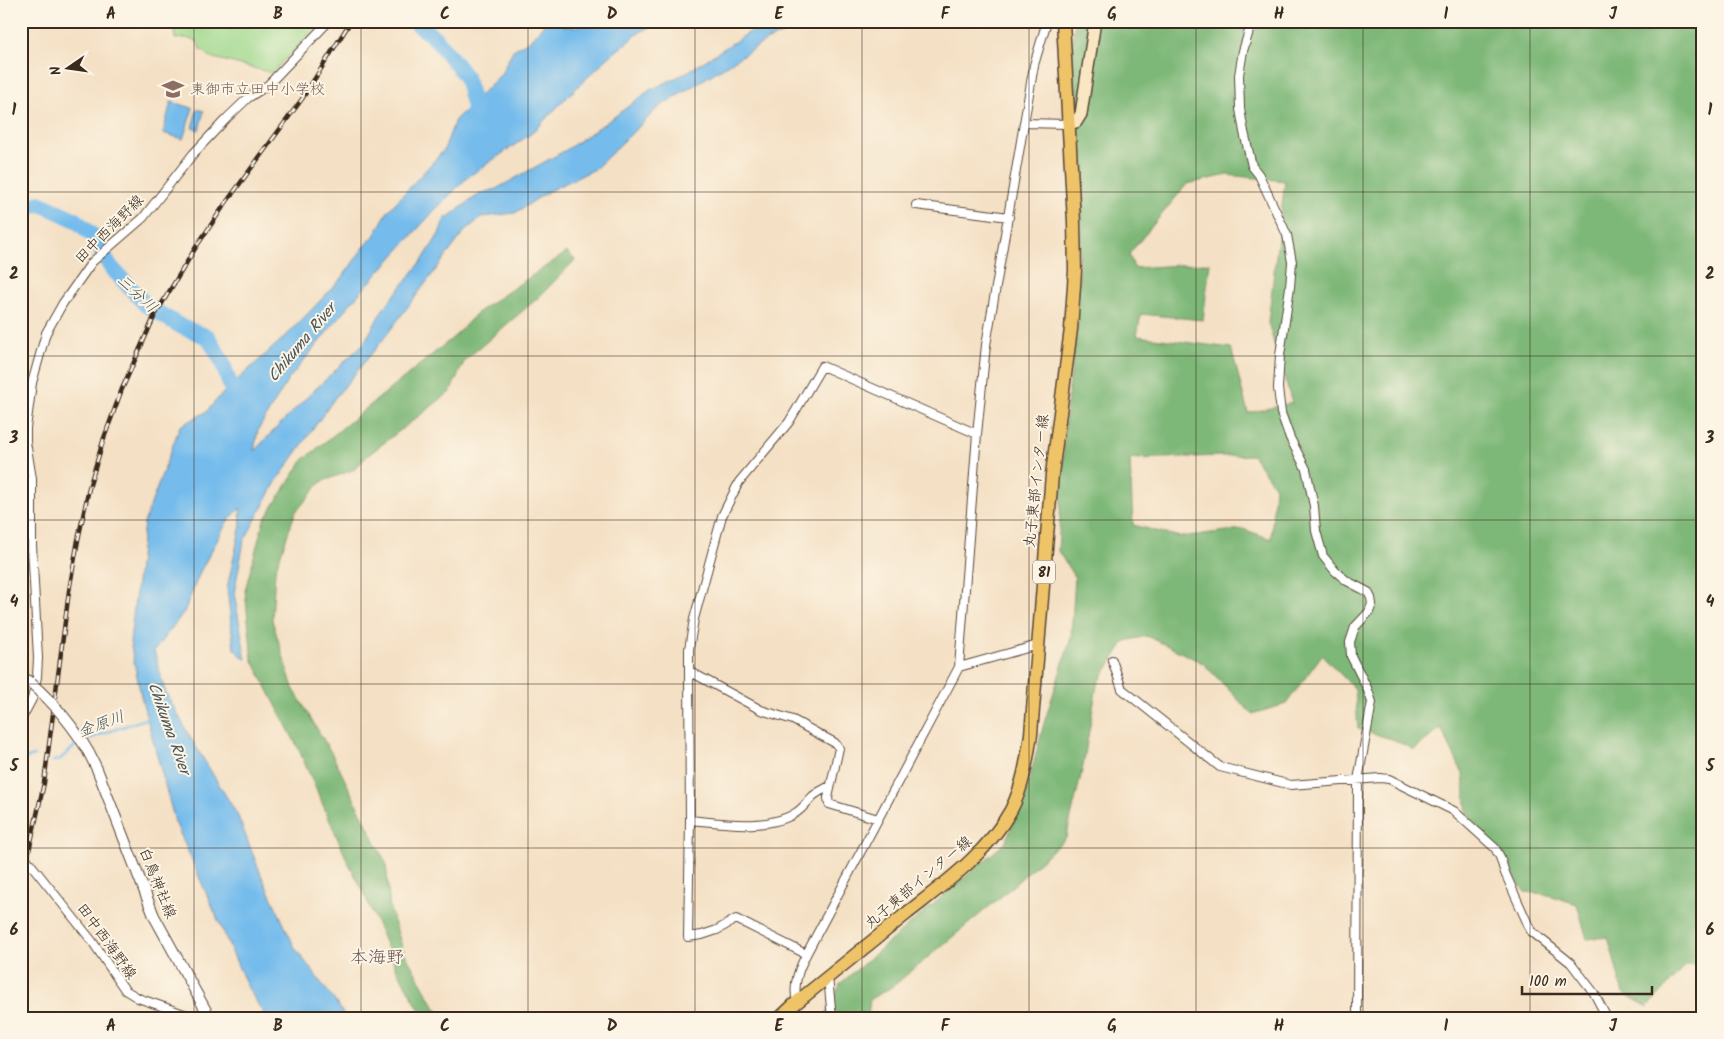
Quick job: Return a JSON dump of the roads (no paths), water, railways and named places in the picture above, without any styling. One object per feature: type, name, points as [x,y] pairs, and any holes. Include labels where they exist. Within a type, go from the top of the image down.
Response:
[{"type":"main road","name":"丸子東部インター線","points":[[780,1018],[989,843],[1015,802],[1027,761],[1052,474],[1073,299],[1075,242],[1063,21]]},
{"type":"main road","points":[[1068,124],[1076,122],[1082,114],[1095,21]]},
{"type":"street","name":"田中西海野線","points":[[21,720],[32,699],[37,678],[38,658],[32,546],[32,479],[26,442],[26,428],[32,383],[46,333],[63,303],[92,262],[143,218],[193,154],[248,98],[268,85],[329,21]]},
{"type":"street","points":[[797,1002],[794,992],[796,980],[806,954],[959,667],[977,434],[986,345],[1034,65],[1048,21]]},
{"type":"street","points":[[1252,21],[1243,51],[1239,75],[1242,124],[1252,166],[1259,175],[1287,235],[1292,262],[1280,355],[1278,388],[1281,413],[1290,438],[1306,469],[1314,506],[1316,531],[1323,556],[1335,571],[1347,581],[1368,592],[1371,598],[1369,612],[1355,627],[1350,642],[1351,656],[1372,702],[1358,780],[1357,1018]]},
{"type":"street","points":[[1024,123],[1068,124]]},
{"type":"street","points":[[916,205],[1009,218]]},
{"type":"street","points":[[806,954],[736,919],[717,930],[688,937],[690,820],[689,649],[694,619],[722,516],[739,482],[789,422],[822,366],[977,434]]},
{"type":"street","points":[[959,667],[1038,645]]},
{"type":"street","points":[[1112,660],[1122,689],[1220,767],[1291,786],[1380,778],[1389,779],[1454,811],[1495,848],[1531,931],[1571,963],[1594,993],[1606,1018]]},
{"type":"street","points":[[689,671],[761,710],[793,720],[835,743],[840,748],[830,786],[829,804],[878,819]]},
{"type":"street","name":"白鳥神社線","points":[[21,676],[46,696],[68,720],[89,753],[97,769],[154,916],[210,1018]]},
{"type":"street","points":[[690,820],[759,824],[788,817],[797,812],[814,795],[830,786]]},
{"type":"street","points":[[1703,840],[1701,853],[1703,867]]},
{"type":"street","name":"田中西海野線","points":[[21,852],[92,941],[125,990],[138,998],[187,1015],[190,1018]]},
{"type":"street","points":[[828,977],[832,1018]]},
{"type":"water","name":"Chikuma River","points":[[547,21],[565,21],[564,26],[570,27],[608,21],[665,21],[640,32],[609,57],[532,133],[468,177],[433,212],[350,304],[288,380],[258,430],[254,451],[364,343],[383,309],[422,261],[439,234],[444,220],[481,193],[496,189],[566,150],[650,90],[684,74],[753,30],[772,21],[810,21],[766,41],[659,107],[595,169],[549,191],[515,213],[482,217],[465,231],[382,341],[334,399],[276,482],[244,541],[234,593],[246,660],[234,649],[227,588],[241,525],[240,508],[227,522],[201,570],[184,612],[154,651],[165,691],[190,737],[237,814],[262,877],[295,948],[340,1008],[345,1018],[266,1018],[247,986],[175,822],[141,696],[130,642],[144,523],[180,426],[206,412],[223,393],[289,333],[342,278],[374,236],[388,211],[444,150],[455,120],[501,74],[513,50],[529,41]]},
{"type":"water","points":[[171,102],[193,108],[183,139],[163,133]]},
{"type":"water","points":[[197,109],[204,111],[199,130],[192,128]]},
{"type":"waterway","points":[[414,21],[436,39],[466,77],[478,123]]},
{"type":"waterway","name":"三分川","points":[[21,212],[39,203],[76,220],[93,236],[110,266],[146,305],[180,326],[208,337],[222,361],[236,403]]},
{"type":"waterway","name":"金原川","points":[[85,740],[148,718]]},
{"type":"waterway","name":"金原川","points":[[53,761],[59,760],[80,742]]},
{"type":"waterway","name":"金原川","points":[[21,764],[23,759],[34,756]]},
{"type":"railway","points":[[21,887],[44,783],[69,591],[78,540],[89,488],[104,438],[122,389],[155,315],[196,247],[302,99],[351,21]]},
{"type":"place","name":"東御市立田中小学校","points":[[173,89]]},
{"type":"district","name":"本海野","points":[[377,957]]}]
